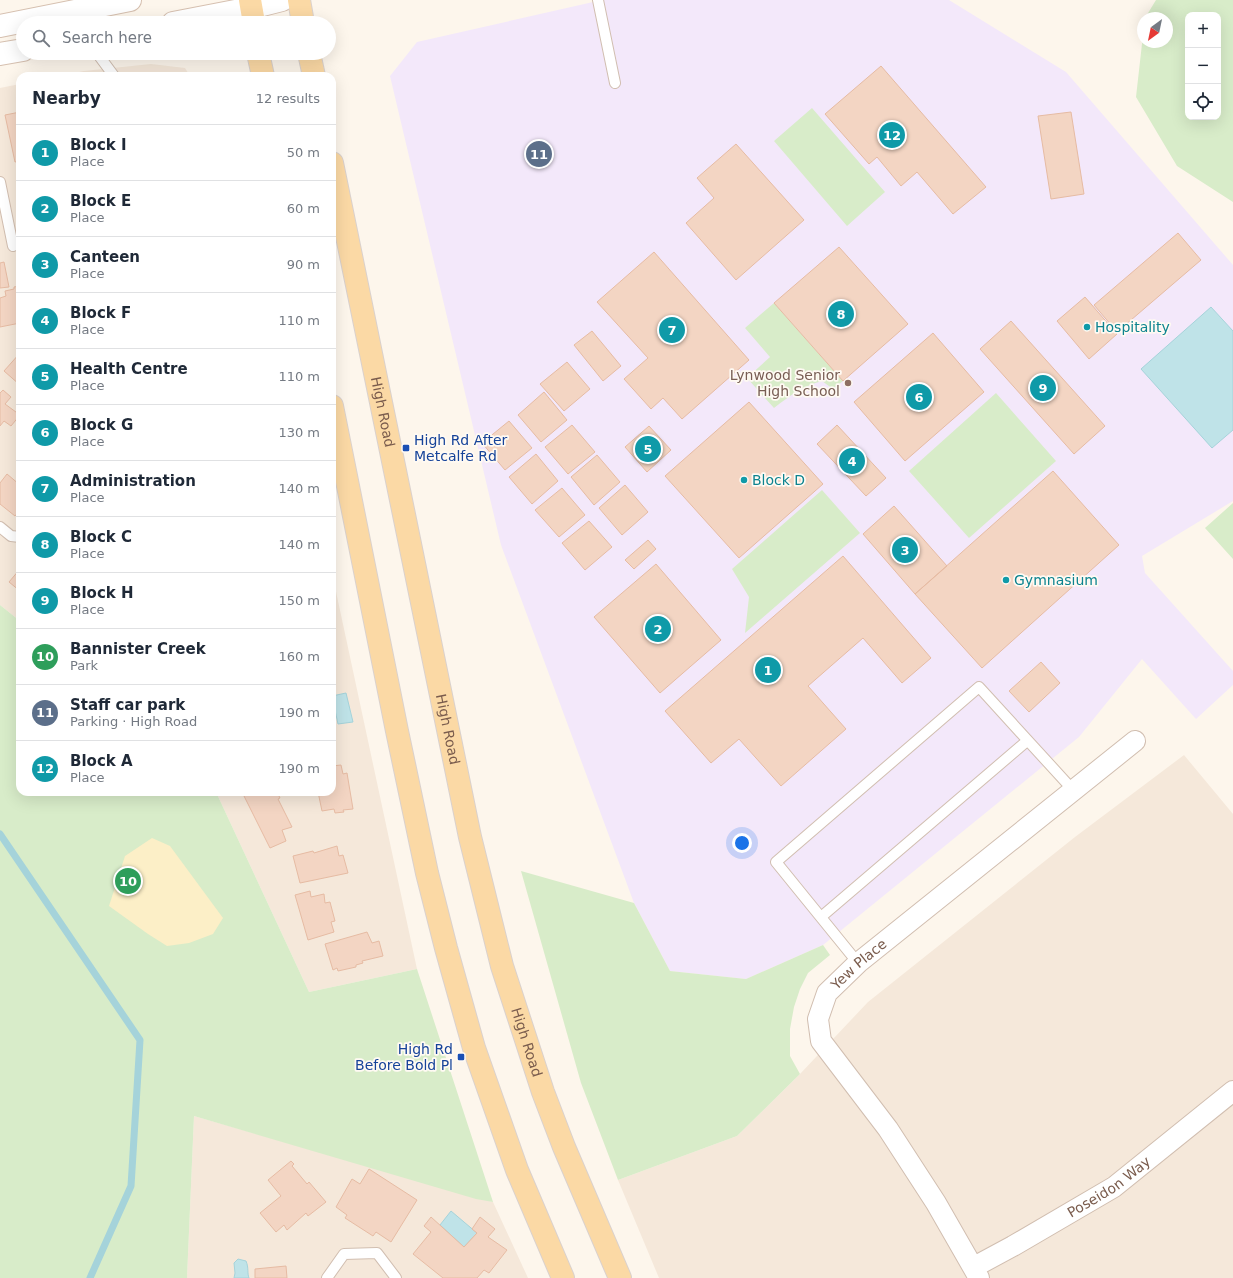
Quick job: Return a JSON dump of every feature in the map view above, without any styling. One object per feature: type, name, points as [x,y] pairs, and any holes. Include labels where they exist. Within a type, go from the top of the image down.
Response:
[{"type":"main road","points":[[50,16],[130,0]]},
{"type":"main road","points":[[216,16],[252,10],[282,0]]},
{"type":"main road","points":[[299,0],[302,16]]},
{"type":"main road","points":[[0,26],[16,23]]},
{"type":"main road","points":[[0,54],[16,51]]},
{"type":"main road","points":[[260,60],[262,72]]},
{"type":"main road","points":[[311,60],[313,72]]},
{"type":"main road","name":"High Road","points":[[336,183],[470,837],[502,966],[542,1092],[620,1278]]},
{"type":"main road","points":[[336,446],[339,476],[397,731],[427,873],[446,948],[474,1048],[517,1170],[563,1278]]},
{"type":"street","name":"Yew Place","points":[[977,1272],[888,1129],[821,1041],[818,1019],[827,993],[858,963],[1135,741]]},
{"type":"street","name":"Poseidon Way","points":[[977,1272],[1013,1246],[1114,1187],[1233,1091]]},
{"type":"lane","points":[[598,0],[615,83]]},
{"type":"lane","points":[[102,60],[111,72]]},
{"type":"lane","points":[[0,182],[13,246]]},
{"type":"lane","points":[[0,527],[11,536],[16,537]]},
{"type":"lane","points":[[858,963],[776,862],[979,687],[1073,790]]},
{"type":"lane","points":[[821,917],[1028,741]]},
{"type":"lane","points":[[327,1278],[344,1254],[377,1253],[396,1278]]},
{"type":"shaded area","name":"Lynwood Senior High School","points":[[602,0],[949,0],[1066,72],[1233,265],[1233,501],[1142,556],[1145,573],[1233,671],[1233,685],[1196,719],[1142,659],[1079,737],[823,945],[746,979],[670,971],[634,903],[501,545],[390,76],[417,42]]},
{"type":"shaded area","points":[[151,64],[185,68],[188,72],[79,72]]},
{"type":"shaded area","points":[[16,85],[16,618],[0,605],[0,88]]},
{"type":"shaded area","points":[[336,592],[417,969],[309,992],[218,796],[336,796]]},
{"type":"shaded area","points":[[1184,755],[1233,814],[1233,1278],[659,1278],[618,1180],[737,1136],[800,1074],[868,1002],[1075,837]]},
{"type":"shaded area","points":[[194,1116],[493,1202],[528,1278],[187,1278]]},
{"type":"green space","points":[[1156,0],[1233,0],[1233,202],[1177,166],[1136,97],[1142,48],[1173,48],[1173,12],[1149,12]]},
{"type":"green space","points":[[812,108],[885,192],[847,226],[774,141]]},
{"type":"green space","points":[[774,303],[843,381],[833,389],[822,381],[808,386],[791,395],[774,408],[747,378],[770,357],[745,328]]},
{"type":"green space","points":[[996,393],[1056,461],[969,538],[909,471]]},
{"type":"green space","points":[[822,490],[860,533],[745,633],[749,597],[732,569]]},
{"type":"green space","points":[[1233,503],[1233,559],[1205,528]]},
{"type":"green space","points":[[0,605],[16,618],[16,796],[218,796],[309,992],[417,969],[493,1202],[476,1199],[194,1116],[187,1278],[0,1278]]},
{"type":"green space","points":[[521,871],[634,903],[670,971],[746,979],[823,945],[830,955],[808,973],[800,989],[794,1007],[790,1029],[790,1056],[800,1074],[737,1136],[618,1180],[581,1083]]},
{"type":"sand","points":[[152,838],[170,846],[223,918],[213,934],[189,943],[167,946],[109,906],[125,856]]},
{"type":"water","points":[[1211,307],[1233,331],[1233,430],[1212,448],[1141,369]]},
{"type":"water","points":[[346,693],[353,722],[338,724],[336,715],[336,695]]},
{"type":"water","points":[[451,1211],[477,1233],[464,1247],[440,1225]]},
{"type":"water","points":[[238,1259],[246,1261],[249,1278],[234,1278],[234,1263]]},
{"type":"building","points":[[881,66],[986,187],[953,214],[917,172],[901,186],[877,157],[869,164],[825,114]]},
{"type":"building","points":[[1071,112],[1084,194],[1051,199],[1038,116]]},
{"type":"building","points":[[16,113],[16,162],[15,162],[5,115]]},
{"type":"building","points":[[736,144],[804,220],[736,280],[686,223],[714,198],[697,178]]},
{"type":"building","points":[[1178,233],[1201,260],[1117,332],[1094,305]]},
{"type":"building","points":[[839,247],[908,324],[843,381],[774,303]]},
{"type":"building","points":[[654,252],[749,360],[682,419],[663,398],[651,409],[624,379],[648,358],[597,302]]},
{"type":"building","points":[[4,262],[9,287],[0,288],[0,263]]},
{"type":"building","points":[[14,287],[16,287],[16,324],[0,327],[0,298],[6,296],[5,291],[14,289]]},
{"type":"building","name":"Hospitality","points":[[1085,297],[1117,334],[1089,359],[1057,321]]},
{"type":"building","points":[[1011,321],[1105,426],[1074,454],[980,349]]},
{"type":"building","points":[[592,331],[621,366],[603,381],[574,345]]},
{"type":"building","points":[[933,333],[984,392],[905,461],[854,402]]},
{"type":"building","points":[[16,358],[16,382],[4,371]]},
{"type":"building","points":[[567,362],[590,389],[564,411],[540,384]]},
{"type":"building","points":[[3,390],[11,397],[5,404],[16,412],[16,420],[11,426],[4,421],[0,426],[0,393]]},
{"type":"building","points":[[544,392],[567,420],[541,442],[518,415]]},
{"type":"building","name":"Block D","points":[[749,402],[823,484],[739,558],[665,476]]},
{"type":"building","points":[[509,421],[532,448],[505,470],[482,443]]},
{"type":"building","points":[[572,425],[595,452],[568,474],[545,447]]},
{"type":"building","points":[[837,425],[886,478],[866,496],[817,444]]},
{"type":"building","points":[[649,426],[671,450],[647,472],[625,447]]},
{"type":"building","points":[[536,454],[558,481],[532,504],[509,477]]},
{"type":"building","points":[[597,455],[620,482],[594,505],[571,477]]},
{"type":"building","name":"Gymnasium","points":[[1053,471],[1119,545],[982,668],[915,594]]},
{"type":"building","points":[[7,474],[16,482],[15,516],[0,504],[0,483]]},
{"type":"building","points":[[625,485],[648,512],[622,535],[599,508]]},
{"type":"building","points":[[562,488],[585,515],[559,537],[535,510]]},
{"type":"building","points":[[894,506],[947,566],[915,594],[863,534]]},
{"type":"building","points":[[589,521],[612,547],[585,570],[562,543]]},
{"type":"building","points":[[648,540],[656,549],[634,569],[625,560]]},
{"type":"building","points":[[843,556],[931,658],[902,683],[863,638],[808,686],[846,729],[781,786],[739,739],[711,763],[665,711]]},
{"type":"building","points":[[656,564],[721,640],[660,693],[594,617]]},
{"type":"building","points":[[16,574],[16,588],[9,582]]},
{"type":"building","points":[[1041,662],[1060,683],[1029,712],[1009,691]]},
{"type":"building","points":[[341,765],[343,774],[347,773],[353,809],[335,813],[334,809],[322,811],[319,796],[336,796],[336,766]]},
{"type":"building","points":[[244,796],[279,796],[280,798],[278,799],[292,827],[282,830],[286,841],[270,848]]},
{"type":"building","points":[[337,846],[339,856],[343,855],[348,873],[300,883],[293,856],[313,851],[314,853]]},
{"type":"building","points":[[310,891],[311,897],[324,894],[325,903],[330,902],[335,921],[331,922],[334,932],[308,940],[295,895]]},
{"type":"building","points":[[367,932],[372,943],[379,941],[383,956],[362,961],[363,963],[356,965],[356,967],[338,971],[337,968],[333,970],[325,944]]},
{"type":"building","points":[[291,1161],[294,1164],[292,1166],[307,1184],[309,1182],[326,1202],[308,1216],[306,1213],[287,1230],[284,1225],[276,1232],[260,1213],[281,1196],[268,1180]]},
{"type":"building","points":[[369,1169],[417,1200],[391,1242],[376,1232],[373,1236],[345,1218],[347,1215],[336,1207],[352,1179],[360,1184]]},
{"type":"building","points":[[431,1217],[464,1247],[477,1233],[472,1229],[480,1217],[495,1229],[488,1237],[507,1250],[489,1273],[484,1270],[477,1278],[443,1278],[413,1254],[431,1232],[424,1226]]},
{"type":"building","points":[[286,1266],[287,1278],[255,1278],[255,1269]]},
{"type":"waterway","points":[[0,834],[140,1040],[131,1186],[90,1278]]},
{"type":"place","name":"Block A","points":[[892,135]]},
{"type":"place","name":"Staff car park","points":[[539,154]]},
{"type":"place","name":"Block C","points":[[841,314]]},
{"type":"place","name":"Hospitality","points":[[1087,327]]},
{"type":"place","name":"Administration","points":[[672,330]]},
{"type":"place","name":"Lynwood Senior High School","points":[[848,383]]},
{"type":"place","name":"Block H","points":[[1043,388]]},
{"type":"place","name":"Block G","points":[[919,397]]},
{"type":"place","name":"High Rd After Metcalfe Rd","points":[[406,448]]},
{"type":"place","name":"Health Centre","points":[[648,449]]},
{"type":"place","name":"Block F","points":[[852,461]]},
{"type":"place","name":"Block D","points":[[744,480]]},
{"type":"place","name":"Canteen","points":[[905,550]]},
{"type":"place","name":"Gymnasium","points":[[1006,580]]},
{"type":"place","name":"Block E","points":[[658,629]]},
{"type":"place","name":"Block I","points":[[768,670]]},
{"type":"place","name":"Bannister Creek","points":[[128,881]]},
{"type":"place","name":"High Rd Before Bold Pl","points":[[461,1057]]}]
